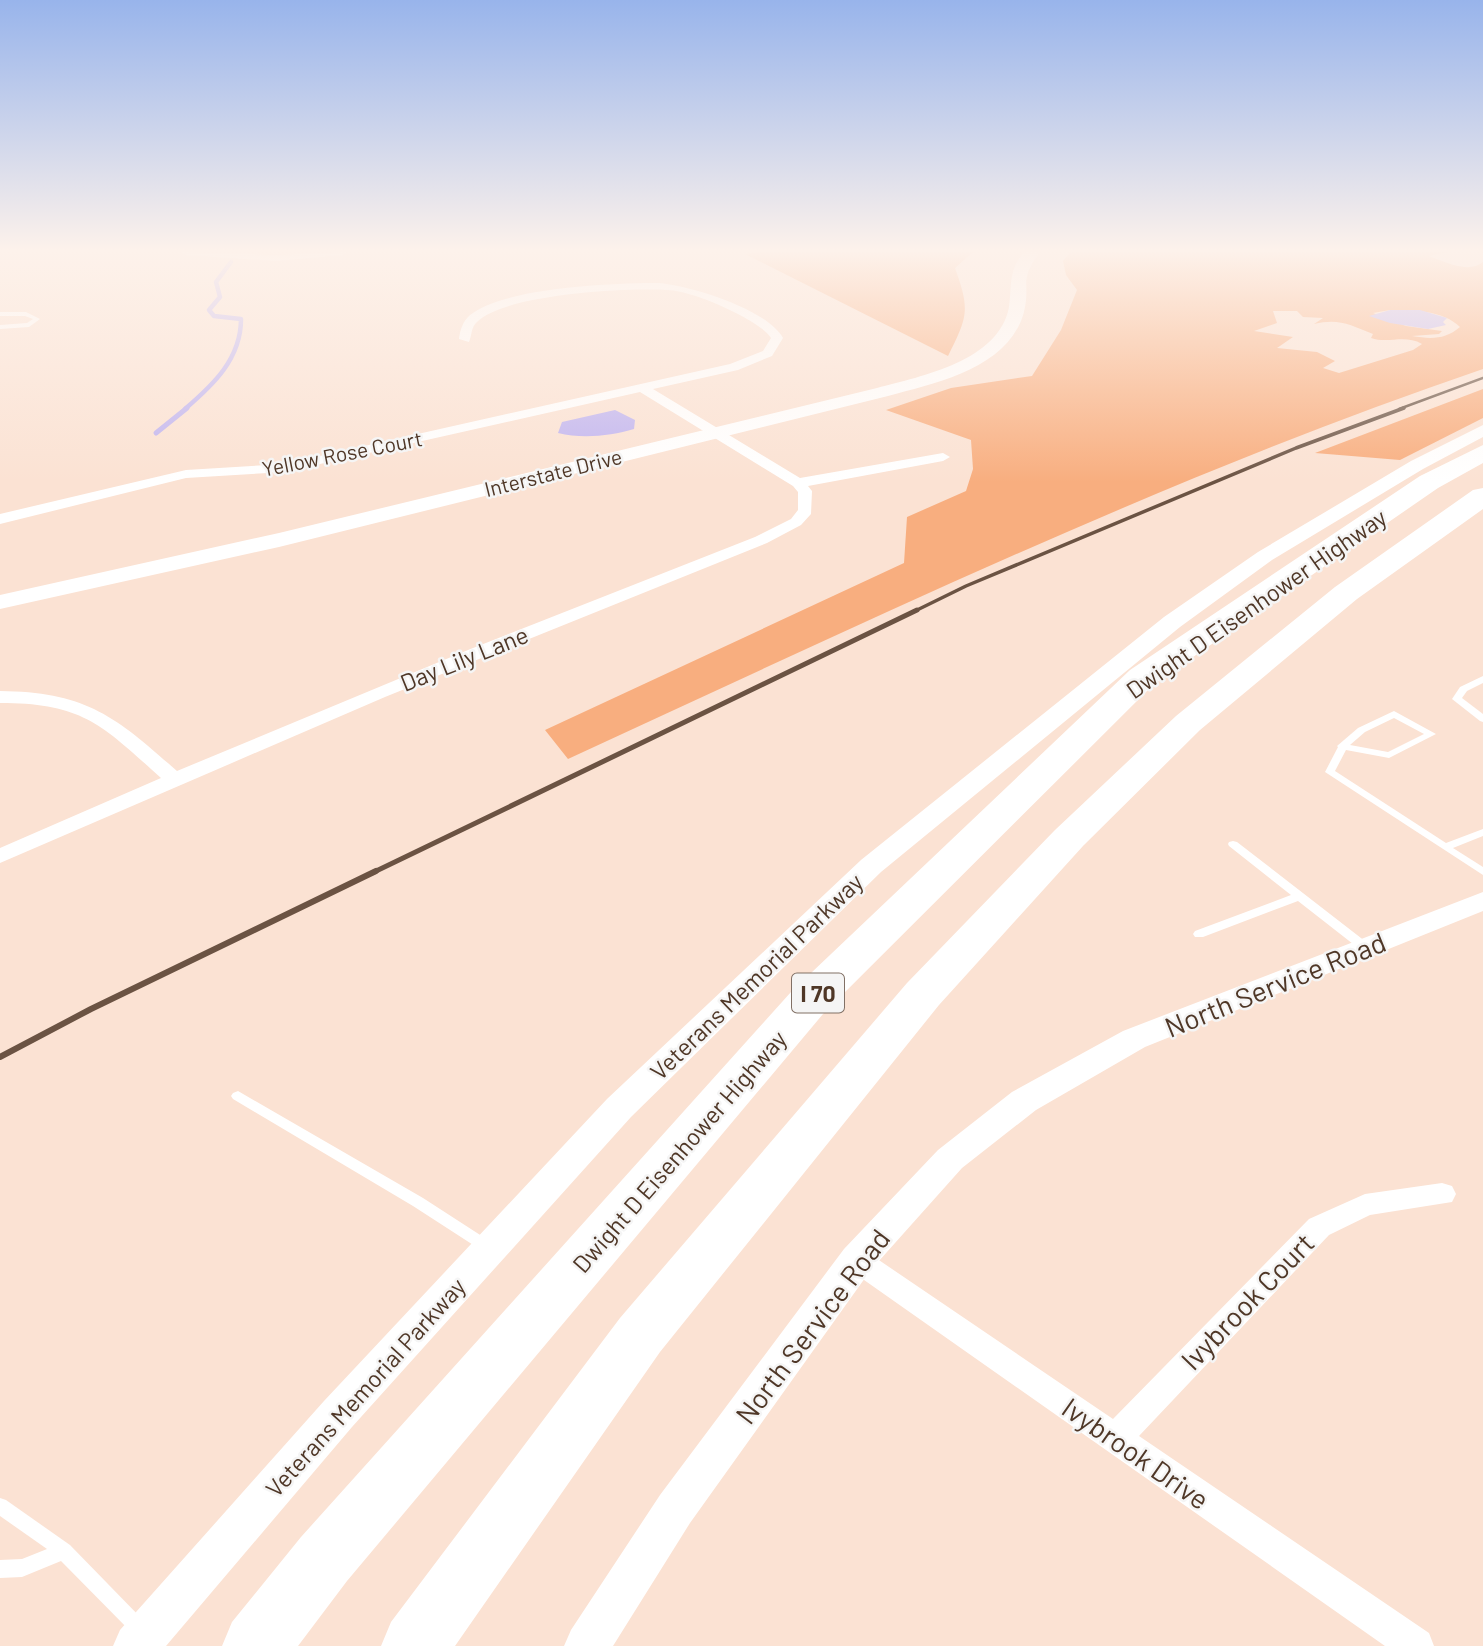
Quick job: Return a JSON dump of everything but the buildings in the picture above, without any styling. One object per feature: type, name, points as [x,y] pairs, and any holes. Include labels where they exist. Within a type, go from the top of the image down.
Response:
[{"type":"highway","name":"Dwight D Eisenhower Highway","points":[[256,1646],[324,1559],[807,1003],[1142,677],[1429,482],[1483,453]]},
{"type":"highway","name":"Dwight D Eisenhower Highway","points":[[415,1646],[640,1335],[941,975],[1069,838],[1188,723],[1346,593],[1483,496]]},
{"type":"main road","name":"Interstate Drive","points":[[0,602],[279,540],[882,392],[955,370],[987,350],[1008,329]]},
{"type":"street","name":"Yellow Rose Court","points":[[465,339],[466,329]]},
{"type":"street","name":"Yellow Rose Court","points":[[0,519],[169,477],[288,466],[749,363],[773,348],[777,338],[769,329]]},
{"type":"street","points":[[642,388],[798,483],[943,457]]},
{"type":"street","name":"Veterans Memorial Parkway","points":[[141,1640],[338,1414],[619,1108],[871,866],[1172,622],[1343,508],[1483,430]]},
{"type":"street","name":"Day Lily Lane","points":[[0,856],[173,778],[513,638],[782,532],[806,511],[805,491],[798,483]]},
{"type":"street","points":[[0,697],[40,698],[82,707],[101,716],[173,778]]},
{"type":"street","name":"North Service Road","points":[[592,1644],[674,1509],[857,1260],[950,1159],[1024,1101],[1134,1039],[1483,901]]},
{"type":"street","name":"Ivybrook Court","points":[[1116,1438],[1319,1227],[1365,1205],[1442,1194]]},
{"type":"street","name":"Ivybrook Drive","points":[[857,1260],[1416,1646]]},
{"type":"lane","points":[[1483,679],[1463,689],[1457,699],[1483,719]]},
{"type":"lane","points":[[1342,746],[1389,755],[1431,734],[1394,714],[1359,730],[1342,746],[1330,772],[1483,872]]},
{"type":"lane","points":[[1446,847],[1483,832]]},
{"type":"lane","points":[[1233,844],[1366,948]]},
{"type":"lane","points":[[1199,934],[1300,896]]},
{"type":"lane","points":[[238,1096],[418,1202],[491,1249]]},
{"type":"lane","points":[[0,1506],[64,1551],[141,1640]]},
{"type":"lane","points":[[0,1569],[22,1568],[64,1551]]},
{"type":"shaded area","points":[[894,329],[961,329],[948,356]]},
{"type":"shaded area","points":[[1260,329],[1254,331],[1293,337],[1277,348],[1317,352],[1335,361],[1323,368],[1339,373],[1413,350],[1422,344],[1409,340],[1377,340],[1371,338],[1373,334],[1359,329],[1442,331],[1439,334],[1412,336],[1437,338],[1457,329],[1483,329],[1483,369],[1250,456],[1020,552],[568,759],[545,730],[904,563],[907,517],[966,491],[973,469],[971,440],[886,410],[951,388],[1032,376],[1061,330]]},
{"type":"shaded area","points":[[1483,389],[1483,418],[1400,460],[1315,453]]},
{"type":"shaded area","points":[[615,410],[635,420],[634,429],[596,436],[558,433],[562,422]]},
{"type":"waterway","points":[[185,409],[224,370],[236,347],[240,329]]},
{"type":"waterway","points":[[156,433],[187,408]]},
{"type":"railway","points":[[1399,409],[1483,378]]},
{"type":"railway","points":[[913,612],[966,586],[1296,448],[1404,408]]},
{"type":"railway","points":[[372,873],[917,610]]},
{"type":"railway","points":[[0,1057],[91,1009],[376,871]]}]
